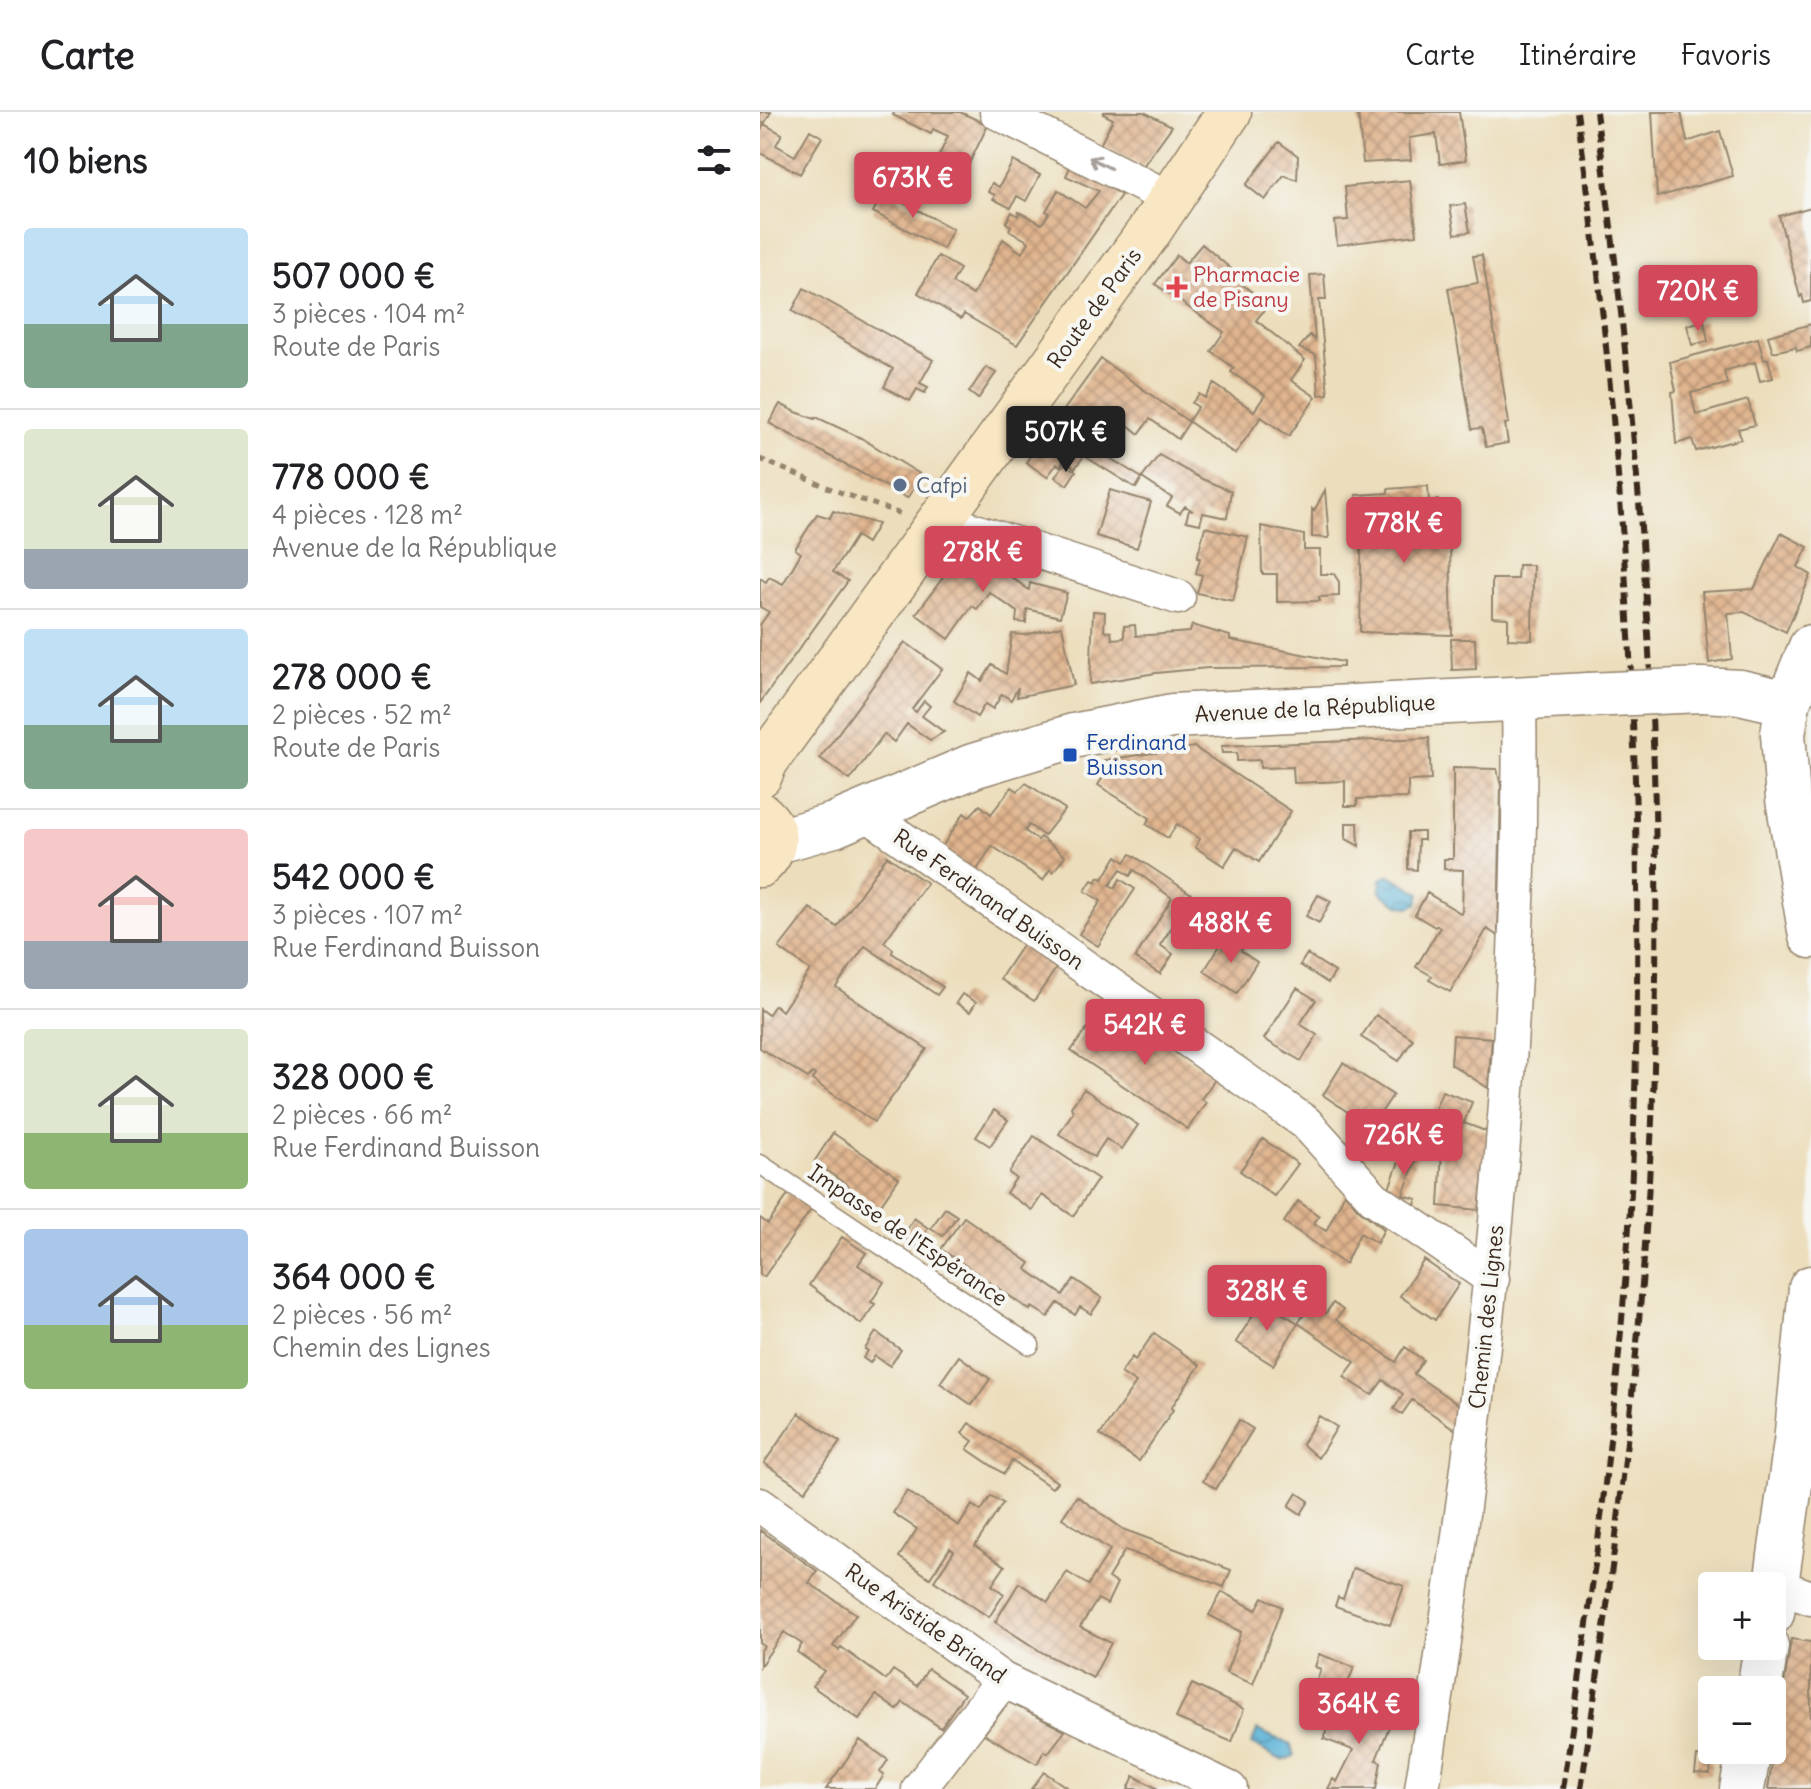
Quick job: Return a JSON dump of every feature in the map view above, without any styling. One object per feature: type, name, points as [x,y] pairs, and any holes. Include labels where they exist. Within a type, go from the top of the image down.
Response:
[{"type":"main road","name":"Route de Paris","points":[[760,775],[766,761],[1148,233],[1229,112]]},
{"type":"street","points":[[997,112],[1169,198]]},
{"type":"street","points":[[941,520],[1178,597]]},
{"type":"street","points":[[1811,647],[1800,706],[1783,734],[1783,763],[1811,936]]},
{"type":"street","name":"Avenue de la République","points":[[765,840],[834,825],[973,766],[1073,736],[1172,716],[1702,690],[1740,692],[1800,706]]},
{"type":"street","name":"Chemin des Lignes","points":[[1422,1789],[1467,1489],[1492,1279],[1510,1037],[1520,786],[1519,698]]},
{"type":"street","name":"Rue Ferdinand Buisson","points":[[863,811],[1306,1123],[1374,1198],[1492,1279]]},
{"type":"street","points":[[1787,1599],[1796,1442],[1811,1288]]},
{"type":"street","name":"Rue Aristide Briand","points":[[760,1505],[1003,1680],[1230,1789]]},
{"type":"street","points":[[919,1789],[1003,1680]]},
{"type":"street","points":[[1742,1789],[1746,1764]]},
{"type":"lane","name":"Impasse de l'Espérance","points":[[760,1164],[1030,1345]]},
{"type":"path","points":[[760,459],[897,513],[941,520]]},
{"type":"water","points":[[1390,875],[1420,893],[1418,903],[1403,906],[1380,892],[1381,879]]},
{"type":"water","points":[[1257,1730],[1291,1745],[1294,1756],[1283,1761],[1251,1744]]},
{"type":"building","points":[[760,112],[771,112],[764,124],[760,121]]},
{"type":"building","points":[[894,112],[960,112],[988,125],[966,170],[939,156],[948,136],[933,129],[931,134],[893,115]]},
{"type":"building","points":[[1104,112],[1144,112],[1172,126],[1143,166],[1100,145],[1113,119]]},
{"type":"building","points":[[1358,112],[1459,112],[1466,160],[1440,164],[1436,134],[1409,138],[1411,160],[1363,163]]},
{"type":"building","points":[[1652,112],[1681,112],[1687,142],[1720,131],[1733,176],[1657,197]]},
{"type":"building","points":[[764,124],[782,134],[776,145],[795,156],[810,130],[822,137],[800,174],[760,153],[760,132]]},
{"type":"building","points":[[1279,142],[1298,156],[1297,180],[1284,175],[1265,200],[1246,185]]},
{"type":"building","points":[[1013,161],[1040,175],[1026,201],[1017,196],[1011,208],[993,199],[995,195],[988,192],[992,183],[999,187]]},
{"type":"building","points":[[1071,165],[1121,195],[1017,345],[964,314],[961,319],[918,293],[938,256],[960,269],[952,283],[973,295],[1003,239],[1022,253],[1029,242],[1009,230],[1011,226],[1006,223],[1012,212],[1018,216],[1019,212],[1042,224],[1058,190],[1085,208],[1099,191],[1066,176]]},
{"type":"building","points":[[1410,180],[1417,235],[1337,245],[1335,221],[1348,220],[1345,187]]},
{"type":"building","points":[[884,192],[953,229],[943,249],[873,212]]},
{"type":"building","points":[[1465,204],[1470,232],[1455,234],[1450,206]]},
{"type":"building","points":[[1811,207],[1811,301],[1804,303],[1779,216]]},
{"type":"building","points":[[1202,244],[1231,269],[1228,273],[1257,296],[1255,299],[1266,308],[1256,320],[1305,360],[1291,380],[1316,397],[1289,436],[1261,417],[1235,454],[1188,421],[1198,407],[1192,403],[1199,394],[1205,398],[1214,384],[1254,411],[1265,395],[1231,372],[1234,368],[1211,351],[1224,332],[1155,284],[1177,255],[1186,263]]},
{"type":"building","points":[[1482,255],[1509,423],[1505,424],[1508,443],[1486,447],[1482,428],[1472,429],[1448,288],[1478,283],[1473,256]]},
{"type":"building","points":[[1324,274],[1326,300],[1319,300],[1328,394],[1319,395],[1316,355],[1299,348],[1310,335],[1315,340],[1310,275]]},
{"type":"building","points":[[804,288],[933,360],[920,383],[928,387],[925,393],[917,389],[910,401],[884,387],[893,369],[792,311]]},
{"type":"building","points":[[1704,321],[1708,341],[1692,345],[1687,325]]},
{"type":"building","points":[[1811,324],[1811,347],[1773,352],[1768,336]]},
{"type":"building","points":[[1758,338],[1773,378],[1760,381],[1755,362],[1724,371],[1727,384],[1691,393],[1696,415],[1748,400],[1755,425],[1738,429],[1741,439],[1696,451],[1692,439],[1676,444],[1672,392],[1676,391],[1670,362]]},
{"type":"building","points":[[1101,359],[1189,422],[1178,439],[1150,419],[1139,434],[1128,425],[1105,455],[1142,478],[1136,488],[1084,456],[1075,468],[1064,460],[1047,477],[1026,462]]},
{"type":"building","points":[[986,367],[996,373],[978,399],[969,392]]},
{"type":"building","points":[[780,404],[861,438],[923,476],[907,498],[769,423]]},
{"type":"building","points":[[1159,455],[1231,491],[1227,518],[1203,513],[1200,524],[1186,521],[1189,510],[1193,511],[1185,506],[1180,513],[1167,506],[1172,498],[1142,478]]},
{"type":"building","points":[[1064,464],[1076,471],[1067,485],[1055,477]]},
{"type":"building","points":[[1428,486],[1429,501],[1438,500],[1438,542],[1450,542],[1452,635],[1360,632],[1362,506],[1357,506],[1356,495]]},
{"type":"building","points":[[1110,490],[1151,502],[1137,548],[1096,536]]},
{"type":"building","points":[[1325,490],[1329,538],[1312,537],[1312,509],[1314,511]]},
{"type":"building","points":[[833,511],[878,524],[867,543],[856,536],[833,572],[848,581],[760,703],[760,625],[769,612],[760,607],[760,578],[766,582],[769,577],[783,584],[801,553],[795,549],[817,514],[830,518]]},
{"type":"building","points":[[1261,526],[1304,535],[1304,550],[1320,550],[1320,574],[1334,574],[1339,582],[1339,596],[1319,597],[1320,601],[1277,602],[1277,574],[1262,574]]},
{"type":"building","points":[[1205,527],[1248,537],[1233,601],[1197,593],[1202,575],[1196,573],[1200,558],[1197,558]]},
{"type":"building","points":[[1781,533],[1808,547],[1798,567],[1811,575],[1786,632],[1744,612],[1728,613],[1732,659],[1709,663],[1702,592],[1754,589]]},
{"type":"building","points":[[967,545],[1029,590],[1030,583],[1067,593],[1060,617],[1027,609],[1026,623],[1016,622],[1017,612],[989,592],[977,609],[972,606],[949,639],[916,614]]},
{"type":"building","points":[[1518,565],[1533,565],[1532,640],[1508,639],[1508,618],[1492,617],[1492,579],[1517,579]]},
{"type":"building","points":[[1093,611],[1105,612],[1104,631],[1111,632],[1112,639],[1124,638],[1124,626],[1135,625],[1136,636],[1190,632],[1192,625],[1230,636],[1230,640],[1343,662],[1343,667],[1208,668],[1090,684]]},
{"type":"building","points":[[1062,626],[1074,685],[1017,697],[1018,687],[1011,700],[1002,694],[993,709],[985,704],[977,717],[954,701],[971,673],[982,681],[992,665],[1006,674],[1012,634],[1025,635]]},
{"type":"building","points":[[1451,639],[1475,639],[1476,669],[1452,670]]},
{"type":"building","points":[[905,642],[942,669],[912,709],[916,712],[924,701],[930,706],[922,716],[944,732],[930,740],[907,724],[894,742],[884,734],[850,780],[820,758]]},
{"type":"building","points":[[1429,738],[1431,780],[1408,781],[1408,798],[1357,799],[1357,806],[1345,806],[1345,781],[1294,783],[1293,767],[1260,768],[1260,760],[1237,761],[1237,753],[1222,753],[1221,746]]},
{"type":"building","points":[[1194,747],[1291,811],[1259,862],[1236,847],[1224,866],[1195,847],[1200,839],[1177,824],[1168,838],[1146,824],[1150,818],[1098,785],[1111,765],[1105,760]]},
{"type":"building","points":[[1453,768],[1497,769],[1501,786],[1498,936],[1487,929],[1450,992],[1429,980],[1432,976],[1416,967],[1440,927],[1415,915],[1427,893],[1462,914],[1463,870],[1444,869],[1444,859],[1453,859]]},
{"type":"building","points":[[1026,783],[1065,809],[1044,836],[1029,825],[1025,831],[1038,840],[1040,837],[1065,856],[1043,880],[992,846],[975,873],[940,850],[964,813],[969,817],[980,805],[991,814],[1012,787],[1018,791]]},
{"type":"building","points":[[1346,823],[1358,823],[1359,846],[1346,839]]},
{"type":"building","points":[[1408,832],[1424,832],[1424,840],[1418,840],[1417,870],[1408,869]]},
{"type":"building","points":[[1131,854],[1193,895],[1160,945],[1173,954],[1160,974],[1135,958],[1172,898],[1134,870],[1130,876],[1121,869],[1110,885],[1115,888],[1120,879],[1135,889],[1098,946],[1079,934],[1101,901],[1085,891],[1092,880],[1103,879],[1117,856],[1125,862]]},
{"type":"building","points":[[887,856],[927,883],[884,942],[893,949],[892,953],[943,987],[937,995],[865,946],[836,987],[927,1049],[874,1122],[812,1080],[815,1075],[812,1073],[808,1078],[760,1048],[760,1009],[768,1015],[775,1005],[782,1011],[810,970],[779,948],[810,908],[837,927]]},
{"type":"building","points":[[1318,895],[1331,901],[1319,923],[1306,916]]},
{"type":"building","points":[[1226,936],[1244,947],[1241,951],[1257,962],[1237,993],[1204,971]]},
{"type":"building","points":[[1023,944],[1057,967],[1034,1001],[1000,979]]},
{"type":"building","points":[[1307,954],[1335,972],[1328,983],[1300,965]]},
{"type":"building","points":[[1297,988],[1316,1000],[1300,1024],[1317,1035],[1301,1061],[1264,1039]]},
{"type":"building","points":[[962,994],[976,1002],[970,1012],[956,1003]]},
{"type":"building","points":[[1108,1006],[1216,1078],[1201,1099],[1206,1102],[1188,1129],[1071,1051],[1090,1024],[1094,1028]]},
{"type":"building","points":[[1376,1015],[1413,1039],[1399,1061],[1361,1037]]},
{"type":"building","points":[[1453,1035],[1492,1038],[1488,1088],[1451,1064]]},
{"type":"building","points":[[1343,1063],[1393,1095],[1367,1133],[1348,1120],[1352,1115],[1323,1095]]},
{"type":"building","points":[[1084,1089],[1138,1125],[1122,1149],[1106,1139],[1094,1157],[1059,1134],[1073,1112],[1071,1107]]},
{"type":"building","points":[[1442,1091],[1472,1102],[1464,1123],[1488,1132],[1479,1210],[1439,1206],[1442,1150],[1422,1143]]},
{"type":"building","points":[[994,1110],[1008,1120],[990,1146],[976,1137]]},
{"type":"building","points":[[833,1133],[899,1178],[879,1207],[814,1162]]},
{"type":"building","points":[[1034,1136],[1098,1179],[1073,1216],[1042,1195],[1032,1210],[1006,1193],[1016,1178],[1009,1173]]},
{"type":"building","points":[[1263,1139],[1298,1164],[1274,1196],[1240,1171]]},
{"type":"building","points":[[1406,1143],[1420,1148],[1403,1195],[1417,1199],[1412,1213],[1388,1191]]},
{"type":"building","points":[[790,1192],[812,1208],[764,1277],[760,1275],[760,1218],[768,1224]]},
{"type":"building","points":[[1345,1193],[1358,1209],[1384,1229],[1377,1243],[1360,1233],[1345,1264],[1284,1222],[1298,1201],[1319,1216],[1314,1223],[1326,1231]]},
{"type":"building","points":[[945,1208],[957,1216],[943,1236],[931,1228]]},
{"type":"building","points":[[964,1217],[1030,1263],[1026,1269],[1063,1295],[1074,1279],[1102,1298],[1091,1314],[1080,1307],[1075,1315],[1058,1303],[1048,1317],[1032,1307],[1030,1310],[941,1249]]},
{"type":"building","points":[[914,1218],[928,1228],[916,1246],[902,1237]]},
{"type":"building","points":[[842,1237],[866,1253],[858,1265],[884,1282],[871,1302],[875,1304],[861,1324],[809,1285]]},
{"type":"building","points":[[1424,1260],[1459,1284],[1435,1320],[1400,1296]]},
{"type":"building","points":[[1237,1293],[1252,1302],[1245,1315],[1230,1306]]},
{"type":"building","points":[[1262,1301],[1298,1323],[1273,1365],[1236,1342]]},
{"type":"building","points":[[1312,1303],[1326,1313],[1333,1303],[1343,1310],[1336,1320],[1396,1362],[1405,1347],[1423,1360],[1414,1374],[1459,1405],[1456,1430],[1412,1400],[1402,1414],[1394,1409],[1403,1394],[1383,1380],[1372,1395],[1344,1377],[1355,1362],[1298,1323]]},
{"type":"building","points":[[876,1332],[901,1350],[890,1366],[875,1356],[870,1363],[863,1358]]},
{"type":"building","points":[[1154,1333],[1200,1365],[1139,1461],[1100,1435],[1136,1383],[1121,1373],[1132,1357],[1135,1360]]},
{"type":"building","points":[[959,1356],[990,1379],[972,1405],[940,1383]]},
{"type":"building","points":[[799,1413],[840,1442],[805,1491],[764,1463]]},
{"type":"building","points":[[1319,1416],[1337,1427],[1318,1458],[1302,1444]]},
{"type":"building","points":[[1239,1420],[1253,1429],[1216,1489],[1203,1481]]},
{"type":"building","points":[[969,1423],[1057,1482],[1052,1488],[1012,1461],[1004,1474],[967,1449],[973,1441],[962,1433]]},
{"type":"building","points":[[907,1491],[959,1526],[972,1505],[981,1511],[991,1496],[1003,1503],[975,1546],[1005,1566],[992,1585],[1004,1594],[989,1617],[934,1581],[954,1551],[950,1548],[930,1578],[899,1557],[917,1529],[893,1513]]},
{"type":"building","points":[[1297,1493],[1309,1501],[1301,1514],[1289,1506]]},
{"type":"building","points":[[1077,1496],[1123,1529],[1231,1570],[1224,1587],[1125,1550],[1108,1578],[1117,1583],[1107,1604],[1098,1599],[1080,1627],[1111,1643],[1093,1678],[1043,1653],[995,1622],[1019,1583],[1048,1602],[1067,1572],[1088,1585],[1110,1550],[1062,1518]]},
{"type":"building","points":[[760,1530],[817,1571],[809,1583],[856,1614],[833,1646],[839,1650],[841,1647],[886,1680],[893,1670],[917,1686],[928,1669],[964,1694],[941,1728],[903,1702],[897,1710],[876,1695],[859,1719],[812,1686],[824,1671],[797,1652],[802,1644],[784,1632],[760,1666],[760,1652],[764,1646],[760,1643]]},
{"type":"building","points":[[1353,1568],[1404,1586],[1390,1625],[1335,1606],[1338,1597],[1343,1599]]},
{"type":"building","points":[[1222,1592],[1256,1610],[1263,1597],[1282,1607],[1253,1684],[1226,1673],[1241,1632],[1209,1615]]},
{"type":"building","points":[[1791,1639],[1811,1642],[1811,1789],[1768,1789],[1772,1764],[1786,1764],[1785,1676]]},
{"type":"building","points":[[1319,1654],[1354,1667],[1344,1694],[1316,1683],[1321,1669],[1315,1667]]},
{"type":"building","points":[[1192,1684],[1244,1709],[1232,1742],[1176,1718]]},
{"type":"building","points":[[1009,1702],[1065,1731],[1048,1753],[1044,1751],[1037,1764],[984,1734]]},
{"type":"building","points":[[1352,1703],[1392,1719],[1376,1760],[1381,1762],[1376,1789],[1328,1789],[1333,1779],[1337,1782],[1353,1750],[1324,1739],[1335,1709],[1348,1714]]},
{"type":"building","points":[[860,1740],[888,1760],[880,1772],[884,1775],[875,1789],[826,1789]]},
{"type":"building","points":[[1697,1756],[1698,1764],[1711,1764],[1710,1774],[1695,1773]]},
{"type":"building","points":[[1044,1772],[1069,1789],[1031,1789]]},
{"type":"building","points":[[1134,1776],[1158,1789],[1128,1789]]},
{"type":"railway","points":[[1563,1789],[1597,1550],[1623,1310],[1637,1020],[1637,890],[1629,630],[1608,370],[1577,112]]},
{"type":"railway","points":[[1581,1789],[1615,1547],[1633,1385],[1651,1142],[1655,1013],[1656,884],[1648,626],[1627,368],[1596,112]]},
{"type":"place","name":"Pharmacie de Pisany","points":[[1177,287]]},
{"type":"place","name":"Cafpi","points":[[900,485]]},
{"type":"place","name":"Ferdinand Buisson","points":[[1070,755]]}]
